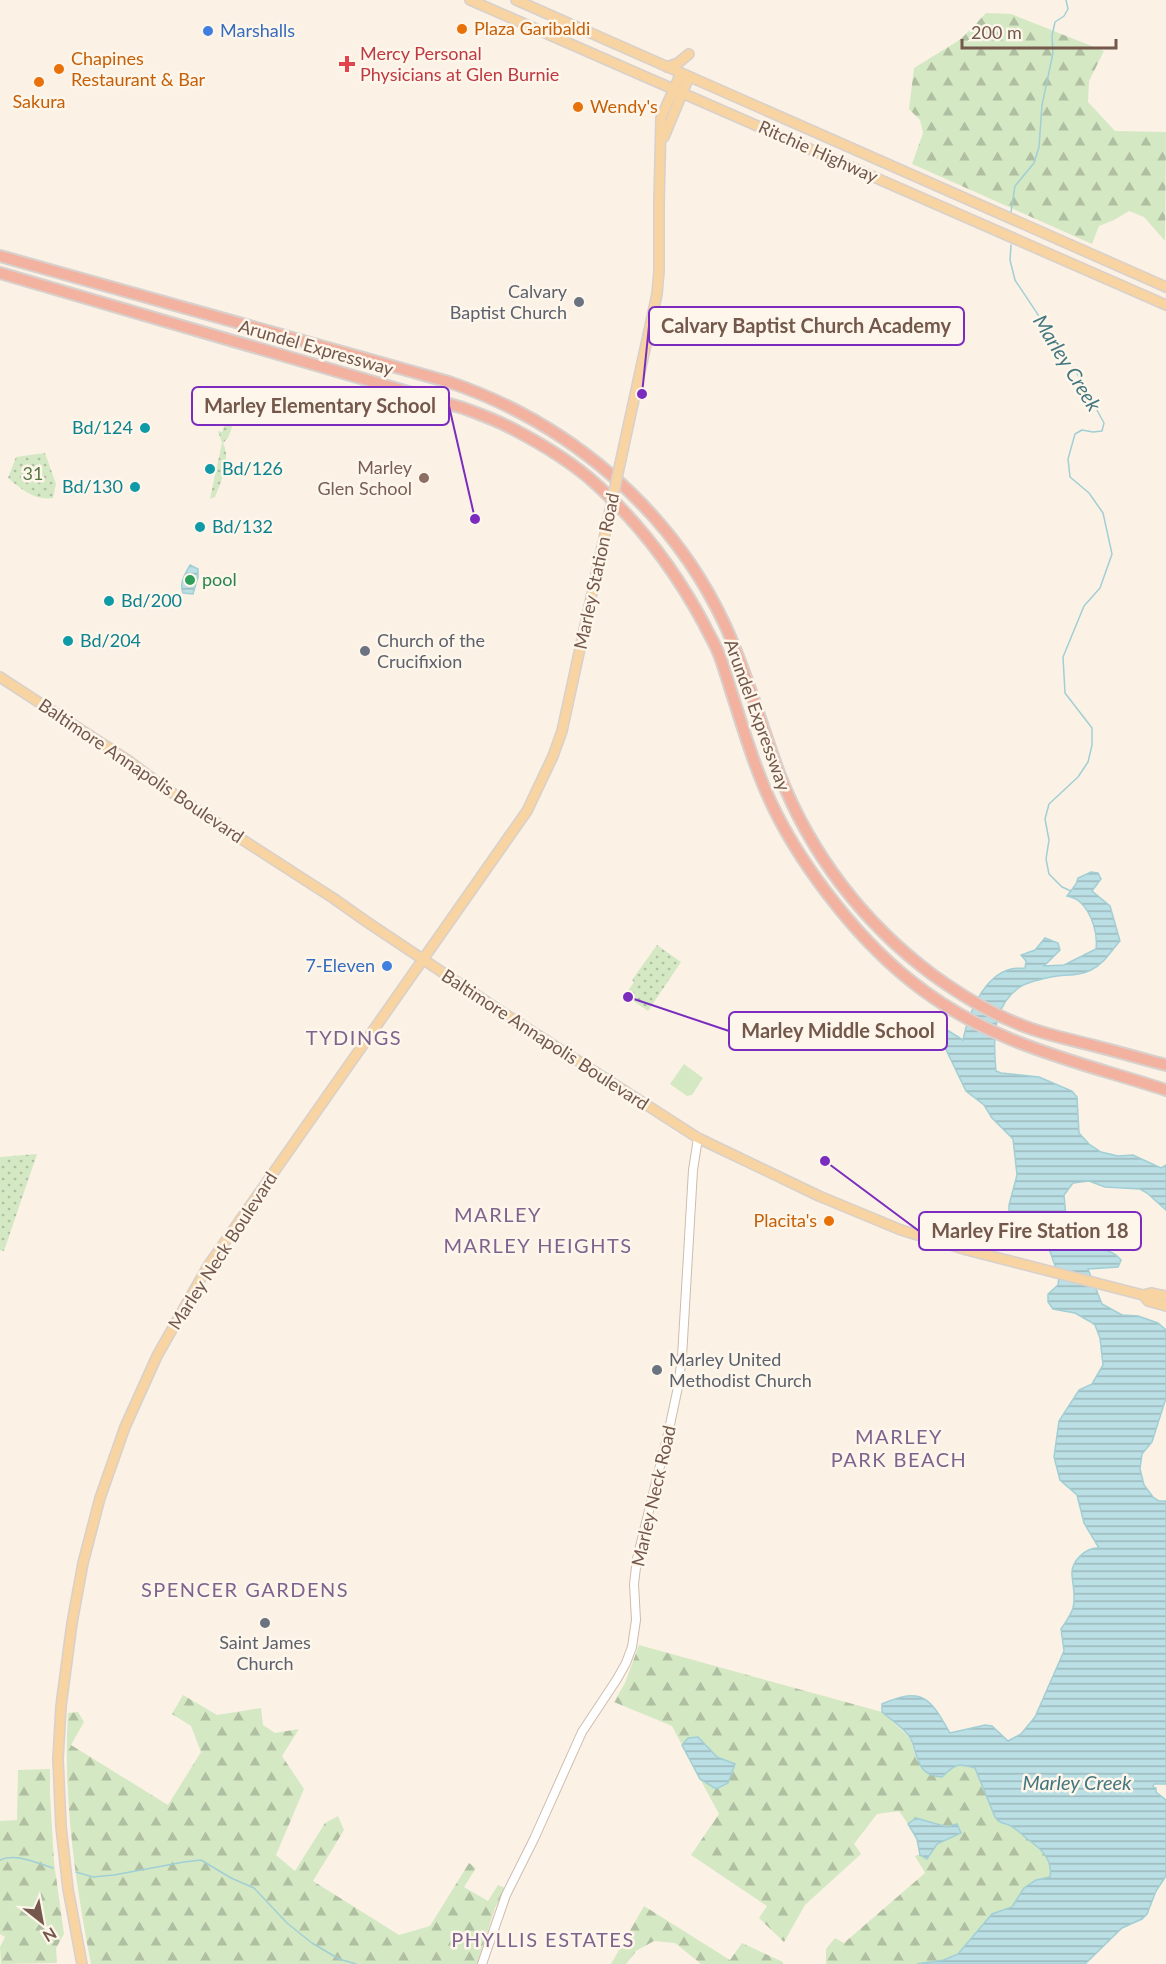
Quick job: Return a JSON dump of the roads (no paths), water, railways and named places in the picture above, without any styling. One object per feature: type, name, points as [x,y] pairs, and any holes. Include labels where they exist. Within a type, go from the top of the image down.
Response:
[{"type":"highway","points":[[0,250],[96,279],[106,286]]},
{"type":"highway","name":"Arundel Expressway","points":[[0,256],[464,387],[537,421],[579,448],[637,498],[661,524],[682,551],[709,594],[740,661],[793,806],[825,862],[854,901],[893,941],[933,975],[964,996],[1009,1020],[1067,1039],[1166,1065]]},
{"type":"highway","name":"Arundel Expressway","points":[[0,273],[463,408],[509,426],[551,451],[596,484],[636,525],[669,564],[718,651],[752,755],[783,825],[813,873],[842,911],[880,953],[937,1002],[1002,1037],[1048,1054],[1145,1083],[1166,1092]]},
{"type":"main road","name":"Ritchie Highway","points":[[470,0],[1166,305]]},
{"type":"main road","name":"Ritchie Highway","points":[[516,0],[1166,287]]},
{"type":"main road","points":[[667,67],[678,63],[689,54]]},
{"type":"main road","name":"Marley Station Road","points":[[422,959],[527,811],[554,756],[566,716],[657,294],[661,118],[685,75]]},
{"type":"main road","name":"Baltimore Annapolis Boulevard","points":[[0,677],[597,1075],[698,1138],[879,1222],[939,1242],[1143,1296],[1148,1301],[1166,1306]]},
{"type":"main road","name":"Marley Neck Boulevard","points":[[82,1964],[68,1889],[61,1827],[59,1730],[65,1666],[83,1563],[113,1459],[157,1356],[202,1276],[422,959]]},
{"type":"main road","name":"Baltimore Annapolis Boulevard","points":[[1143,1296],[1151,1293],[1166,1296]]},
{"type":"street","name":"Marley Neck Road","points":[[482,1964],[506,1895],[582,1732],[617,1679],[632,1647],[636,1620],[634,1584],[637,1559],[651,1509],[678,1387],[693,1170],[698,1138]]},
{"type":"water","name":"pool","points":[[190,565],[198,569],[193,594],[183,593],[182,589],[183,579]]},
{"type":"water","name":"Marley Creek","points":[[1091,872],[1098,873],[1101,879],[1092,891],[1110,906],[1120,941],[1104,961],[1091,970],[1081,974],[1031,982],[1020,987],[1011,995],[999,1014],[996,1025],[995,1060],[996,1071],[1039,1077],[1072,1091],[1077,1097],[1079,1133],[1101,1152],[1118,1156],[1133,1155],[1161,1168],[1166,1165],[1166,1210],[1140,1189],[1105,1187],[1089,1181],[1073,1183],[1064,1195],[1066,1217],[1060,1224],[1059,1232],[1068,1247],[1104,1250],[1117,1255],[1121,1260],[1118,1267],[1088,1269],[1102,1304],[1122,1315],[1138,1316],[1158,1323],[1166,1330],[1166,1398],[1152,1442],[1142,1454],[1140,1469],[1144,1485],[1153,1497],[1159,1501],[1166,1501],[1166,1784],[1154,1784],[1153,1787],[1166,1800],[1166,1876],[1156,1891],[1147,1914],[1142,1919],[1122,1928],[1085,1964],[917,1964],[944,1960],[958,1954],[992,1914],[1012,1907],[1024,1888],[1036,1880],[1050,1877],[1050,1870],[1041,1850],[1015,1829],[995,1817],[975,1768],[957,1766],[942,1777],[927,1773],[919,1764],[909,1735],[882,1712],[882,1704],[907,1696],[916,1696],[931,1704],[950,1733],[985,1725],[992,1726],[1008,1741],[1021,1734],[1035,1717],[1064,1651],[1061,1629],[1073,1608],[1072,1570],[1074,1565],[1084,1552],[1099,1548],[1084,1523],[1077,1495],[1060,1480],[1054,1457],[1059,1421],[1079,1390],[1092,1384],[1103,1365],[1100,1338],[1095,1325],[1075,1313],[1053,1309],[1048,1302],[1048,1294],[1058,1285],[1059,1277],[1047,1243],[1035,1234],[1019,1230],[1009,1220],[1009,1205],[1017,1175],[1013,1139],[992,1118],[984,1105],[966,1091],[939,1035],[944,1028],[963,1040],[973,1008],[985,988],[1001,973],[1011,969],[1025,968],[1026,961],[1021,955],[1035,950],[1045,938],[1058,943],[1060,950],[1044,966],[1064,965],[1096,949],[1095,930],[1088,912],[1079,901],[1067,896],[1078,878]]},
{"type":"water","points":[[698,1737],[717,1757],[735,1764],[728,1783],[716,1789],[700,1779],[682,1745],[688,1738]]},
{"type":"water","points":[[916,1818],[947,1827],[957,1824],[961,1833],[937,1844],[927,1859],[920,1855],[917,1839],[908,1824]]},
{"type":"waterway","points":[[1011,212],[1015,186],[1034,163],[1039,147],[1042,105],[1053,53],[1052,36],[1055,22],[1064,16],[1068,9],[1066,0]]},
{"type":"waterway","name":"Marley Creek","points":[[1011,245],[1010,260],[1015,280],[1078,375],[1104,423],[1102,431],[1082,430],[1075,434],[1068,459],[1070,477],[1089,493],[1103,513],[1112,554],[1100,588],[1084,606],[1063,657],[1065,693],[1092,728],[1092,745],[1088,762],[1078,777],[1049,804],[1045,819],[1049,840],[1046,859],[1049,874],[1062,887],[1071,891]]},
{"type":"waterway","points":[[0,1860],[20,1858],[53,1868]]},
{"type":"waterway","points":[[76,1872],[93,1877],[114,1875],[201,1860],[231,1878],[254,1888],[287,1923],[312,1943],[339,1959],[356,1964]]},
{"type":"place","name":"Plaza Garibaldi","points":[[462,29]]},
{"type":"place","name":"Marshalls","points":[[208,31]]},
{"type":"place","name":"Mercy Personal Physicians at Glen Burnie","points":[[347,64]]},
{"type":"place","name":"Chapines Restaurant & Bar","points":[[59,69]]},
{"type":"place","name":"Sakura","points":[[39,82]]},
{"type":"place","name":"Wendy's","points":[[578,107]]},
{"type":"place","name":"Calvary Baptist Church","points":[[579,302]]},
{"type":"place","name":"Calvary Baptist Church Academy","points":[[642,394]]},
{"type":"place","name":"Bd/124","points":[[145,428]]},
{"type":"place","name":"Bd/126","points":[[210,469]]},
{"type":"place","name":"Marley Glen School","points":[[424,478]]},
{"type":"place","name":"Bd/130","points":[[135,487]]},
{"type":"place","name":"Marley Elementary School","points":[[475,519]]},
{"type":"place","name":"Bd/132","points":[[200,527]]},
{"type":"place","name":"pool","points":[[190,580]]},
{"type":"place","name":"Bd/200","points":[[109,601]]},
{"type":"place","name":"Bd/204","points":[[68,641]]},
{"type":"place","name":"Church of the Crucifixion","points":[[365,651]]},
{"type":"place","name":"7-Eleven","points":[[387,966]]},
{"type":"place","name":"Marley Middle School","points":[[628,997]]},
{"type":"place","name":"Marley Fire Station 18","points":[[825,1161]]},
{"type":"place","name":"Placita's","points":[[829,1221]]},
{"type":"place","name":"Marley United Methodist Church","points":[[657,1370]]},
{"type":"place","name":"Saint James Church","points":[[265,1623]]},
{"type":"district","name":"TYDINGS","points":[[354,1038]]},
{"type":"district","name":"MARLEY","points":[[498,1215]]},
{"type":"district","name":"MARLEY HEIGHTS","points":[[538,1246]]},
{"type":"district","name":"MARLEY PARK BEACH","points":[[899,1448]]},
{"type":"district","name":"SPENCER GARDENS","points":[[245,1590]]},
{"type":"district","name":"PHYLLIS ESTATES","points":[[543,1940]]},
{"type":"park label","name":"31","points":[[33,474]]}]
